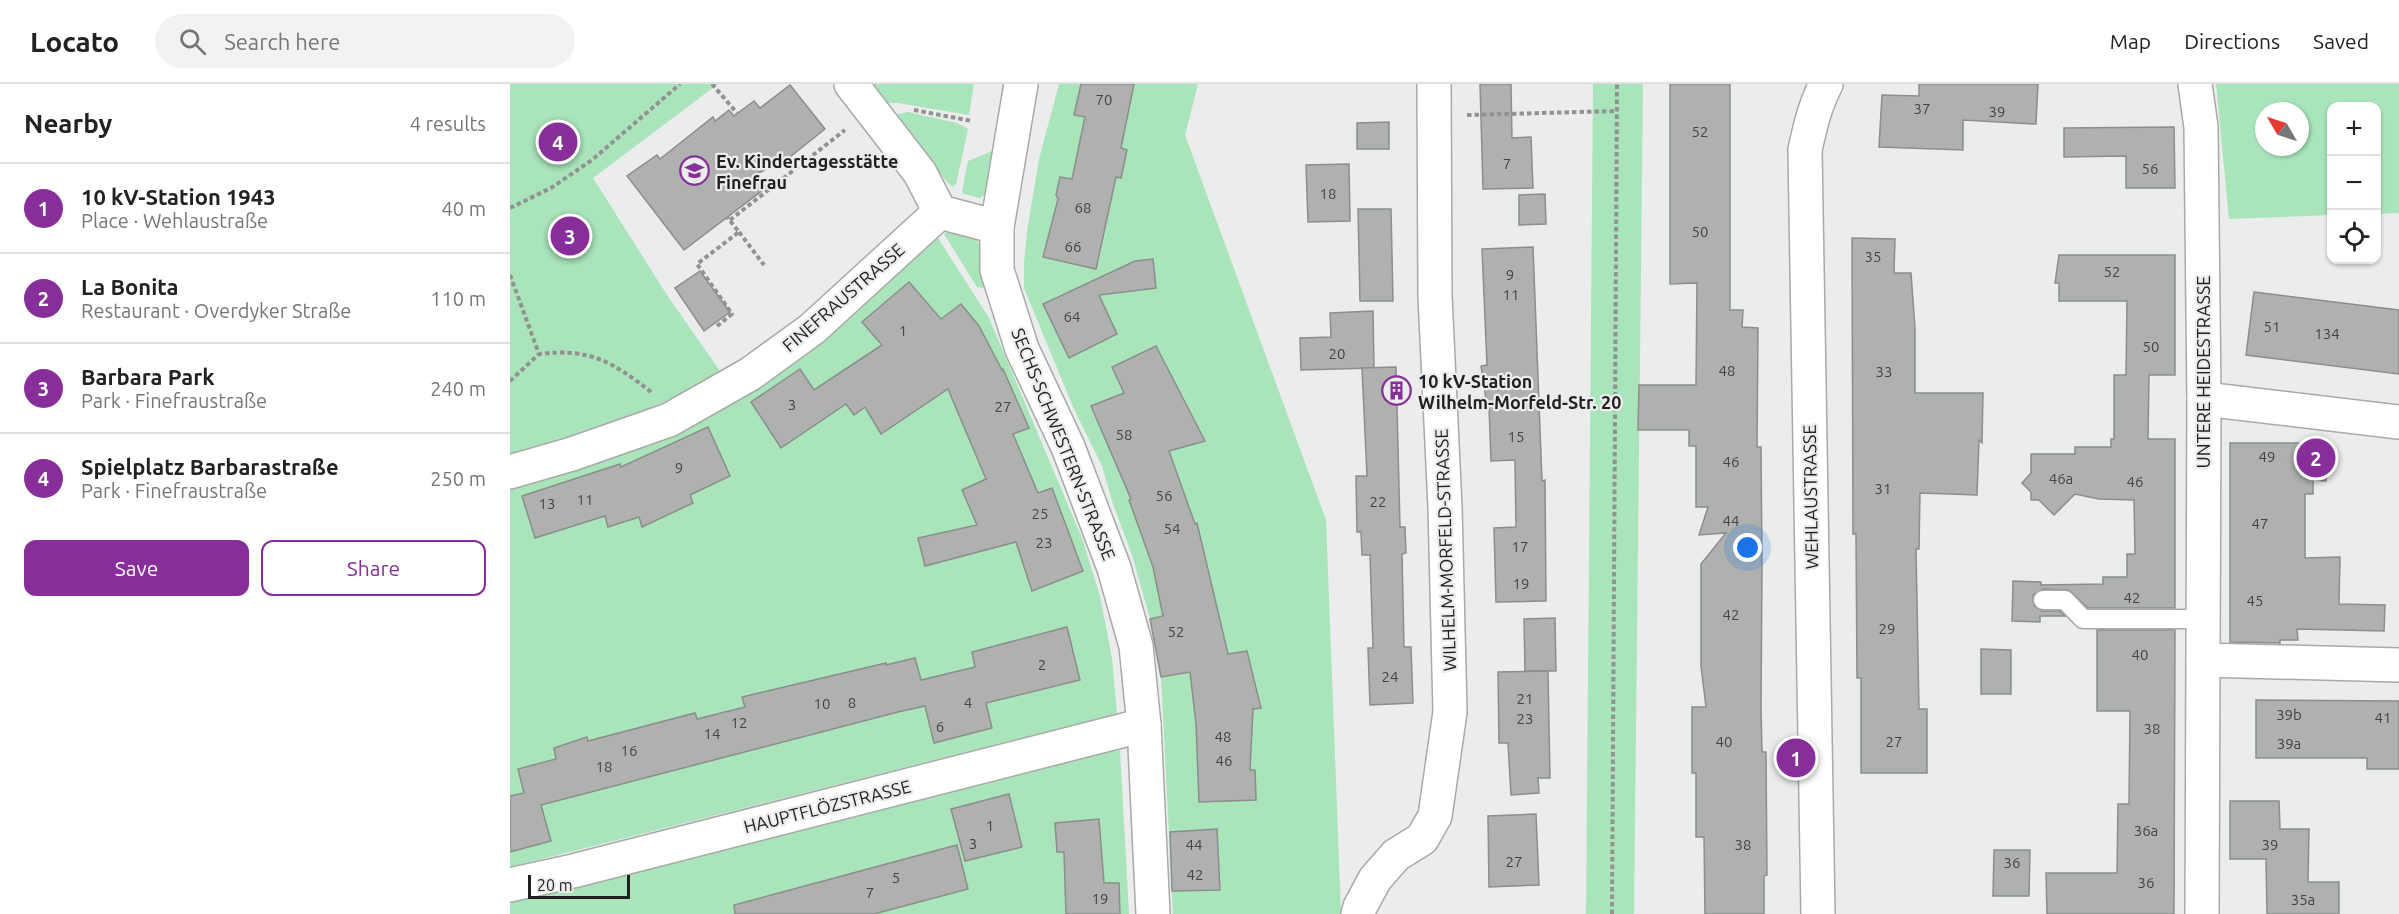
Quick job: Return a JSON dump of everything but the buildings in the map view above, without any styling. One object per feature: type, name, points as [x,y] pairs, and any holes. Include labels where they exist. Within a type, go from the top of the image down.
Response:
[{"type":"street","points":[[851,84],[920,173],[940,212],[997,227]]},
{"type":"street","name":"SECHS-SCHWESTERN-STRASSE","points":[[1021,84],[997,227],[997,270],[1022,348],[1068,447],[1114,568],[1136,646],[1144,725],[1153,914]]},
{"type":"street","name":"WEHLAUSTRASSE","points":[[1818,914],[1805,150],[1813,116],[1826,84]]},
{"type":"street","name":"UNTERE HEIDESTRASSE","points":[[2195,84],[2201,127],[2204,399],[2202,914]]},
{"type":"street","name":"WILHELM-MORFELD-STRASSE","points":[[1358,914],[1375,879],[1396,855],[1422,839],[1435,816],[1450,712],[1445,495],[1436,296],[1434,100]]},
{"type":"street","name":"FINEFRAUSTRASSE","points":[[510,471],[572,454],[669,420],[750,374],[813,329],[940,212]]},
{"type":"street","points":[[2204,399],[2399,422]]},
{"type":"street","points":[[2203,660],[2399,665]]},
{"type":"street","name":"HAUPTFLÖZSTRASSE","points":[[510,885],[1144,725]]},
{"type":"lane","points":[[2043,600],[2065,600],[2083,619],[2203,619]]},
{"type":"path","points":[[510,208],[551,188],[592,160],[680,84]]},
{"type":"path","points":[[712,84],[737,113]]},
{"type":"path","points":[[1612,914],[1617,84]]},
{"type":"path","points":[[1434,100],[1616,111]]},
{"type":"path","points":[[764,266],[729,219],[872,109],[898,107],[972,121]]},
{"type":"path","points":[[717,326],[732,314],[697,264],[739,232]]},
{"type":"path","points":[[510,275],[539,354]]},
{"type":"path","points":[[510,381],[539,354],[562,351],[585,353],[612,364],[654,394],[669,420]]},
{"type":"green space","points":[[510,84],[718,84],[593,178],[667,295],[722,374],[626,420],[510,458]]},
{"type":"green space","points":[[866,84],[974,84],[969,115],[898,103],[882,103]]},
{"type":"green space","points":[[1059,84],[1198,84],[1185,135],[1326,520],[1341,914],[1173,914],[1161,677],[1150,619],[1132,555],[1102,466],[1074,409],[1024,288],[1027,231],[1039,159]]},
{"type":"green space","points":[[1593,84],[1643,84],[1634,914],[1586,914]]},
{"type":"green space","points":[[2216,84],[2399,84],[2399,213],[2381,214],[2381,102],[2327,102],[2327,215],[2229,219]]},
{"type":"green space","points":[[908,112],[957,123],[968,129],[956,184],[952,187],[891,120],[899,114]]},
{"type":"green space","points":[[995,150],[986,194],[980,198],[964,194],[962,192],[968,161]]},
{"type":"green space","points":[[953,227],[970,233],[977,239],[985,288],[977,287],[944,234]]},
{"type":"green space","points":[[938,238],[989,318],[1082,538],[1100,596],[1112,658],[1117,714],[510,867],[510,485],[830,328]]},
{"type":"green space","points":[[1120,750],[1129,914],[510,914],[510,900],[1045,766]]},
{"type":"place","name":"Spielplatz Barbarastraße","points":[[558,142]]},
{"type":"place","name":"Ev. Kindertagesstätte Finefrau","points":[[695,171]]},
{"type":"place","name":"Barbara Park","points":[[570,236]]},
{"type":"place","name":"10 kV-Station Wilhelm-Morfeld-Str. 20","points":[[1397,391]]},
{"type":"place","name":"La Bonita","points":[[2316,458]]},
{"type":"place","name":"10 kV-Station 1943","points":[[1796,758]]}]
